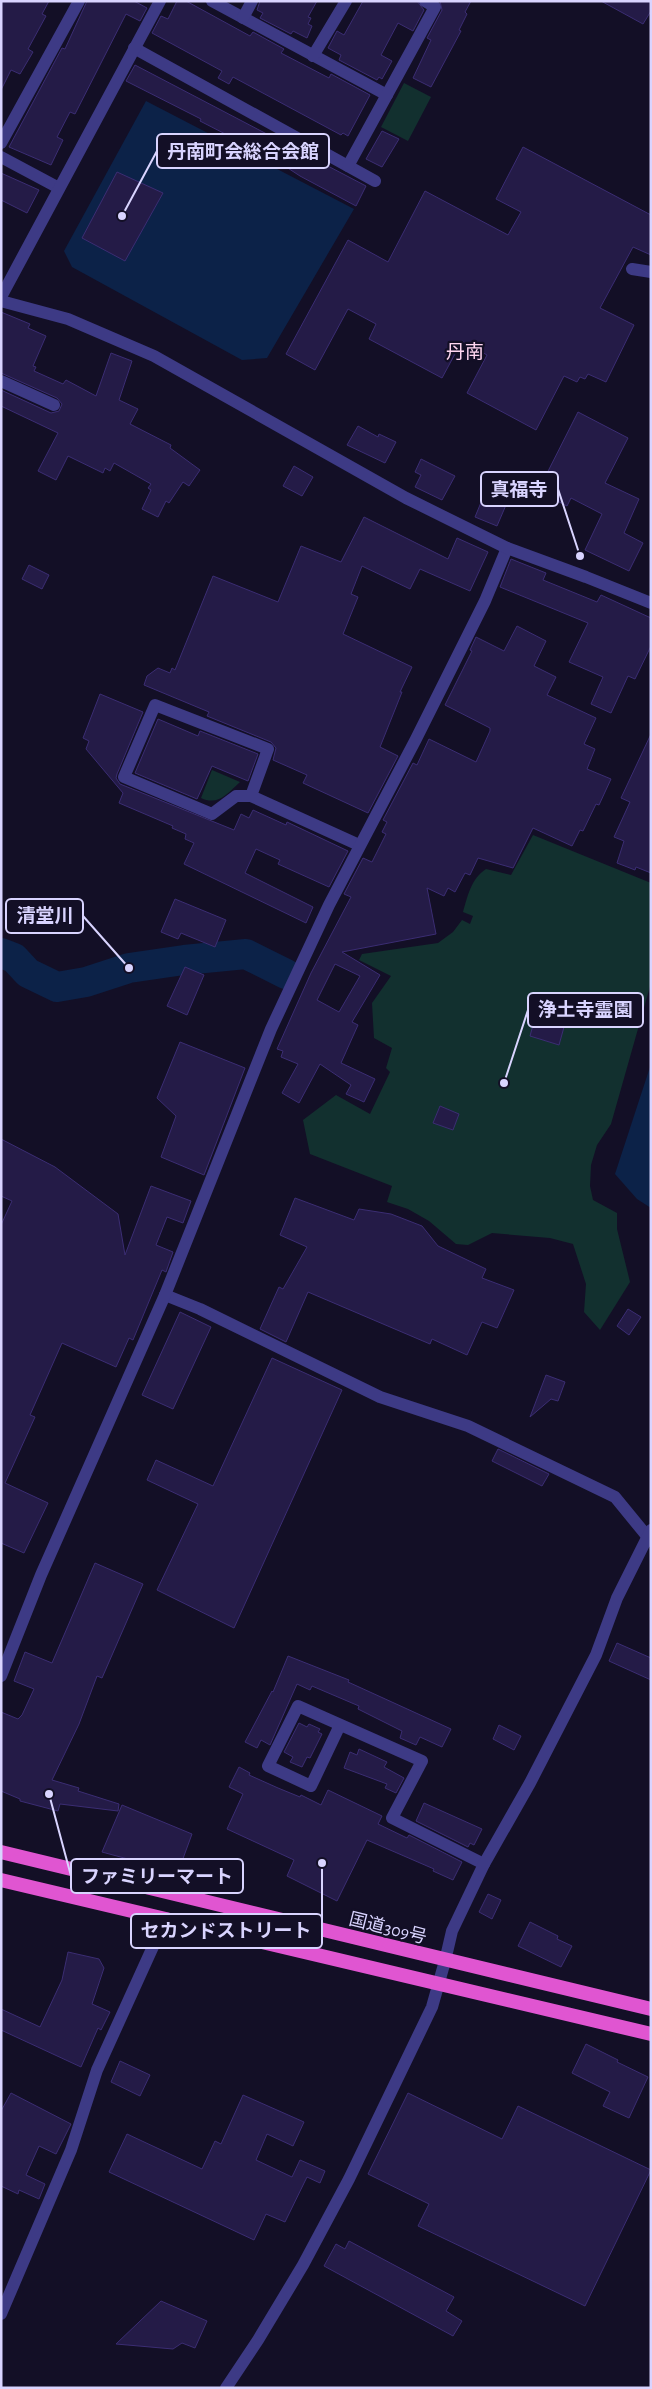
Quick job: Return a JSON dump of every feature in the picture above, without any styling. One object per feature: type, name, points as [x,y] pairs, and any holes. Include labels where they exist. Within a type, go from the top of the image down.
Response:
[{"type":"highway","name":"国道309号","points":[[1,1852],[445,1961],[651,2009]]},
{"type":"highway","points":[[1,1880],[651,2034]]},
{"type":"street","points":[[1,143],[80,1]]},
{"type":"street","points":[[1,297],[160,1]]},
{"type":"street","points":[[212,1],[386,95]]},
{"type":"street","points":[[243,18],[252,1]]},
{"type":"street","points":[[313,56],[346,1]]},
{"type":"street","points":[[348,166],[435,7],[425,1]]},
{"type":"street","points":[[134,48],[374,181]]},
{"type":"street","points":[[1,157],[59,188]]},
{"type":"street","points":[[632,269],[651,272]]},
{"type":"street","points":[[1,301],[68,319],[154,356],[406,498],[507,548],[651,603]]},
{"type":"street","points":[[1,381],[54,405]]},
{"type":"street","points":[[1,1676],[41,1575],[165,1295],[271,1029],[360,845],[485,600],[507,548]]},
{"type":"street","points":[[251,796],[268,749],[155,705],[124,777],[212,814],[236,796],[251,796],[360,845]]},
{"type":"street","points":[[165,1295],[200,1309],[380,1397],[468,1426],[615,1497],[650,1536],[617,1598],[596,1655],[530,1783],[484,1864],[452,1932],[432,2007],[349,2179],[303,2265],[226,2388]]},
{"type":"street","points":[[340,1725],[311,1786],[268,1766],[298,1706],[422,1761],[392,1818],[484,1864]]},
{"type":"street","points":[[1,2314],[71,2150],[97,2070],[166,1918]]},
{"type":"green space","points":[[404,83],[431,97],[408,141],[381,127]]},
{"type":"green space","points":[[212,770],[240,782],[222,798],[212,801],[201,798]]},
{"type":"green space","points":[[533,835],[651,883],[651,983],[611,1124],[597,1145],[591,1165],[590,1186],[593,1200],[617,1213],[617,1229],[630,1282],[600,1330],[584,1312],[586,1284],[573,1244],[550,1238],[492,1233],[468,1245],[456,1244],[429,1221],[408,1209],[387,1202],[392,1186],[310,1154],[303,1120],[336,1095],[370,1114],[390,1072],[386,1068],[392,1048],[374,1038],[372,1003],[391,976],[359,960],[362,954],[438,943],[453,932],[462,920],[470,924],[473,916],[463,912],[471,888],[477,878],[486,869],[511,875]]},
{"type":"water","points":[[146,101],[354,209],[267,358],[242,360],[72,267],[64,251]]},
{"type":"water","points":[[651,1064],[651,1208],[637,1199],[615,1174]]},
{"type":"building","points":[[1,1],[49,1],[42,14],[46,16],[28,49],[33,52],[20,74],[11,70],[1,90]]},
{"type":"building","points":[[87,1],[134,1],[147,8],[140,21],[126,14],[75,114],[70,112],[57,137],[63,140],[51,165],[9,147],[62,48],[65,49]]},
{"type":"building","points":[[177,1],[186,1],[250,36],[253,32],[284,49],[281,53],[329,78],[331,74],[370,95],[348,136],[343,133],[341,135],[233,77],[229,84],[218,78],[222,71],[152,33],[161,16],[168,19]]},
{"type":"building","points":[[260,1],[317,1],[308,17],[311,18],[308,24],[312,26],[307,38],[293,31],[291,34],[260,18],[263,13],[257,10]]},
{"type":"building","points":[[363,1],[417,1],[424,10],[413,31],[398,23],[381,55],[392,61],[382,79],[379,77],[377,80],[339,60],[341,55],[328,48],[337,31],[344,35]]},
{"type":"building","points":[[440,1],[471,1],[459,30],[461,31],[431,87],[413,78],[431,40],[427,38],[442,10]]},
{"type":"building","points":[[601,1],[651,1],[651,11],[643,24]]},
{"type":"building","points":[[135,65],[366,186],[356,206],[300,176],[274,159],[200,121],[201,119],[126,81]]},
{"type":"building","points":[[382,131],[399,139],[382,167],[366,159]]},
{"type":"building","points":[[523,147],[651,215],[651,255],[633,247],[600,308],[634,325],[606,382],[588,374],[585,379],[580,377],[577,382],[564,376],[536,430],[467,393],[487,355],[462,341],[442,378],[369,339],[376,324],[348,309],[315,370],[286,354],[348,240],[388,262],[425,191],[508,235],[521,212],[496,199]]},
{"type":"building","points":[[117,172],[163,193],[125,261],[82,238]]},
{"type":"building","points":[[1,173],[39,190],[27,213],[1,200]]},
{"type":"building","points":[[1,312],[30,324],[28,328],[46,336],[33,366],[36,367],[34,371],[63,384],[66,380],[96,396],[111,353],[132,361],[119,400],[138,409],[130,424],[171,445],[170,448],[200,470],[189,486],[183,482],[169,503],[166,501],[158,517],[142,509],[151,490],[148,488],[151,484],[114,463],[110,471],[105,468],[103,473],[68,456],[56,480],[38,471],[58,433],[1,406],[1,390],[51,413],[59,411],[62,404],[57,398],[1,373]]},
{"type":"building","points":[[578,412],[628,438],[605,483],[639,499],[624,533],[643,543],[629,571],[585,550],[602,514],[571,498],[567,506],[538,491]]},
{"type":"building","points":[[358,426],[378,437],[379,434],[396,442],[385,463],[347,445]]},
{"type":"building","points":[[421,459],[455,476],[442,500],[415,487],[421,475],[415,472]]},
{"type":"building","points":[[294,466],[313,477],[302,496],[283,486]]},
{"type":"building","points":[[487,488],[509,498],[497,526],[475,517]]},
{"type":"building","points":[[364,517],[448,559],[457,538],[488,552],[470,591],[420,569],[410,589],[362,566],[351,594],[358,597],[343,634],[412,667],[400,692],[402,692],[380,747],[398,756],[368,813],[303,783],[307,775],[273,760],[276,748],[271,742],[207,716],[209,712],[144,685],[147,676],[158,668],[170,673],[172,668],[175,670],[213,576],[278,602],[301,546],[341,562]]},
{"type":"building","points":[[511,559],[546,573],[543,580],[597,602],[601,595],[651,618],[651,646],[635,679],[628,676],[611,713],[591,704],[603,677],[569,662],[588,623],[500,587]]},
{"type":"building","points":[[29,565],[49,575],[42,589],[22,579]]},
{"type":"building","points":[[517,626],[546,641],[534,666],[556,677],[547,695],[596,718],[584,744],[595,749],[587,769],[611,779],[599,805],[596,804],[583,831],[580,830],[572,846],[533,828],[513,868],[478,858],[470,875],[465,873],[455,892],[448,888],[444,896],[427,888],[436,934],[342,952],[380,975],[352,1022],[358,1025],[341,1063],[375,1079],[364,1102],[346,1094],[351,1085],[320,1064],[299,1103],[282,1093],[298,1064],[281,1057],[283,1051],[277,1049],[311,973],[351,897],[344,894],[363,858],[372,862],[386,834],[382,832],[387,822],[383,820],[413,763],[417,765],[429,739],[476,762],[490,728],[445,705],[472,651],[470,650],[476,637],[504,651]],"holes":[[[335,964],[360,976],[339,1012],[317,1000]]]},
{"type":"building","points":[[100,694],[143,712],[117,774],[116,778],[120,784],[234,830],[241,814],[249,818],[253,810],[286,825],[287,822],[348,851],[329,887],[278,864],[280,860],[256,849],[245,873],[313,907],[306,923],[184,864],[194,843],[185,839],[186,834],[172,828],[173,826],[119,803],[123,793],[86,749],[89,741],[83,738]]},
{"type":"building","points":[[158,719],[198,736],[200,731],[258,754],[248,781],[212,766],[197,799],[135,773]]},
{"type":"building","points":[[651,734],[651,873],[636,867],[635,870],[617,863],[624,841],[614,837],[630,802],[621,798]]},
{"type":"building","points":[[175,899],[226,920],[215,947],[181,933],[178,939],[161,932]]},
{"type":"building","points":[[185,967],[204,975],[187,1015],[167,1006]]},
{"type":"building","points":[[535,1018],[564,1027],[559,1045],[530,1036]]},
{"type":"building","points":[[180,1042],[245,1068],[204,1175],[161,1157],[176,1116],[157,1098]]},
{"type":"building","points":[[440,1106],[459,1114],[453,1130],[433,1123]]},
{"type":"building","points":[[1,1139],[55,1167],[118,1214],[125,1255],[151,1186],[191,1201],[183,1223],[167,1217],[156,1245],[173,1252],[166,1272],[162,1270],[133,1340],[129,1338],[116,1367],[62,1343],[30,1415],[35,1417],[5,1483],[48,1503],[24,1553],[1,1543],[1,1225],[12,1201],[1,1196]]},
{"type":"building","points":[[295,1198],[354,1220],[359,1209],[391,1214],[422,1226],[438,1246],[486,1269],[482,1278],[514,1290],[497,1328],[482,1322],[467,1355],[432,1339],[430,1344],[308,1292],[286,1342],[260,1329],[279,1287],[283,1289],[307,1247],[280,1235]]},
{"type":"building","points":[[628,1309],[641,1317],[629,1335],[617,1326]]},
{"type":"building","points":[[180,1312],[211,1327],[173,1409],[142,1395]]},
{"type":"building","points":[[272,1358],[342,1390],[234,1628],[157,1590],[198,1504],[147,1480],[156,1460],[213,1486]]},
{"type":"building","points":[[546,1375],[565,1382],[558,1401],[551,1399],[530,1417]]},
{"type":"building","points":[[498,1449],[549,1474],[542,1486],[492,1461]]},
{"type":"building","points":[[95,1563],[143,1584],[102,1678],[97,1676],[79,1724],[52,1780],[79,1788],[78,1791],[119,1804],[118,1811],[60,1804],[58,1811],[20,1801],[20,1799],[1,1791],[1,1712],[18,1719],[22,1715],[34,1689],[14,1681],[25,1652],[52,1663]]},
{"type":"building","points":[[617,1643],[651,1658],[651,1680],[609,1661]]},
{"type":"building","points":[[288,1656],[349,1680],[348,1682],[451,1729],[442,1747],[420,1737],[416,1745],[400,1738],[402,1731],[358,1709],[359,1706],[312,1686],[310,1690],[297,1684],[270,1745],[261,1740],[257,1748],[245,1742],[273,1692]]},
{"type":"building","points":[[299,1723],[307,1727],[309,1724],[320,1729],[318,1732],[322,1734],[310,1758],[307,1757],[302,1767],[290,1762],[293,1757],[284,1752]]},
{"type":"building","points":[[499,1725],[521,1736],[514,1750],[493,1739]]},
{"type":"building","points":[[359,1749],[387,1762],[384,1767],[404,1778],[396,1793],[385,1788],[387,1784],[344,1768],[350,1752],[357,1755]]},
{"type":"building","points":[[239,1767],[250,1773],[249,1775],[300,1797],[301,1795],[321,1805],[328,1790],[382,1816],[378,1824],[407,1838],[409,1835],[462,1862],[453,1880],[433,1871],[434,1869],[367,1840],[337,1901],[287,1876],[294,1860],[227,1829],[243,1794],[229,1787]]},
{"type":"building","points":[[424,1803],[482,1829],[474,1845],[470,1843],[468,1847],[416,1821]]},
{"type":"building","points":[[122,1805],[192,1834],[181,1864],[178,1863],[175,1870],[152,1859],[150,1865],[102,1852]]},
{"type":"building","points":[[488,1894],[501,1900],[492,1919],[479,1912]]},
{"type":"building","points":[[530,1922],[558,1936],[557,1939],[572,1946],[561,1967],[518,1946]]},
{"type":"building","points":[[68,1952],[99,1959],[104,1968],[92,2004],[110,2012],[101,2030],[98,2028],[81,2067],[1,2030],[1,2009],[40,2027],[62,1980]]},
{"type":"building","points":[[586,2044],[648,2077],[629,2118],[603,2106],[610,2092],[572,2073]]},
{"type":"building","points":[[120,2061],[150,2075],[140,2096],[111,2082]]},
{"type":"building","points":[[11,2093],[71,2124],[56,2154],[39,2146],[26,2175],[45,2184],[39,2199],[19,2190],[18,2194],[1,2186],[1,2111]]},
{"type":"building","points":[[408,2093],[502,2139],[518,2106],[651,2170],[585,2306],[418,2226],[429,2204],[368,2174]]},
{"type":"building","points":[[243,2095],[304,2122],[293,2146],[267,2134],[256,2160],[292,2177],[300,2160],[325,2171],[320,2183],[307,2177],[285,2222],[266,2214],[254,2240],[109,2172],[127,2134],[202,2169],[215,2141],[221,2144]]},
{"type":"building","points":[[349,2241],[454,2297],[446,2311],[462,2321],[453,2336],[324,2266],[336,2244],[345,2249]]},
{"type":"building","points":[[161,2301],[207,2321],[195,2348],[182,2343],[173,2349],[116,2344]]},
{"type":"waterway","points":[[1,953],[14,958],[28,973],[57,987],[86,982],[129,968],[246,954],[286,974]]},
{"type":"place","name":"丹南町会総合会館","points":[[122,216]]},
{"type":"place","name":"真福寺","points":[[580,556]]},
{"type":"place","name":"清堂川","points":[[129,968]]},
{"type":"place","name":"浄土寺霊園","points":[[504,1083]]},
{"type":"place","name":"ファミリーマート","points":[[49,1794]]},
{"type":"place","name":"セカンドストリート","points":[[322,1863]]},
{"type":"district","name":"丹南","points":[[465,351]]}]
